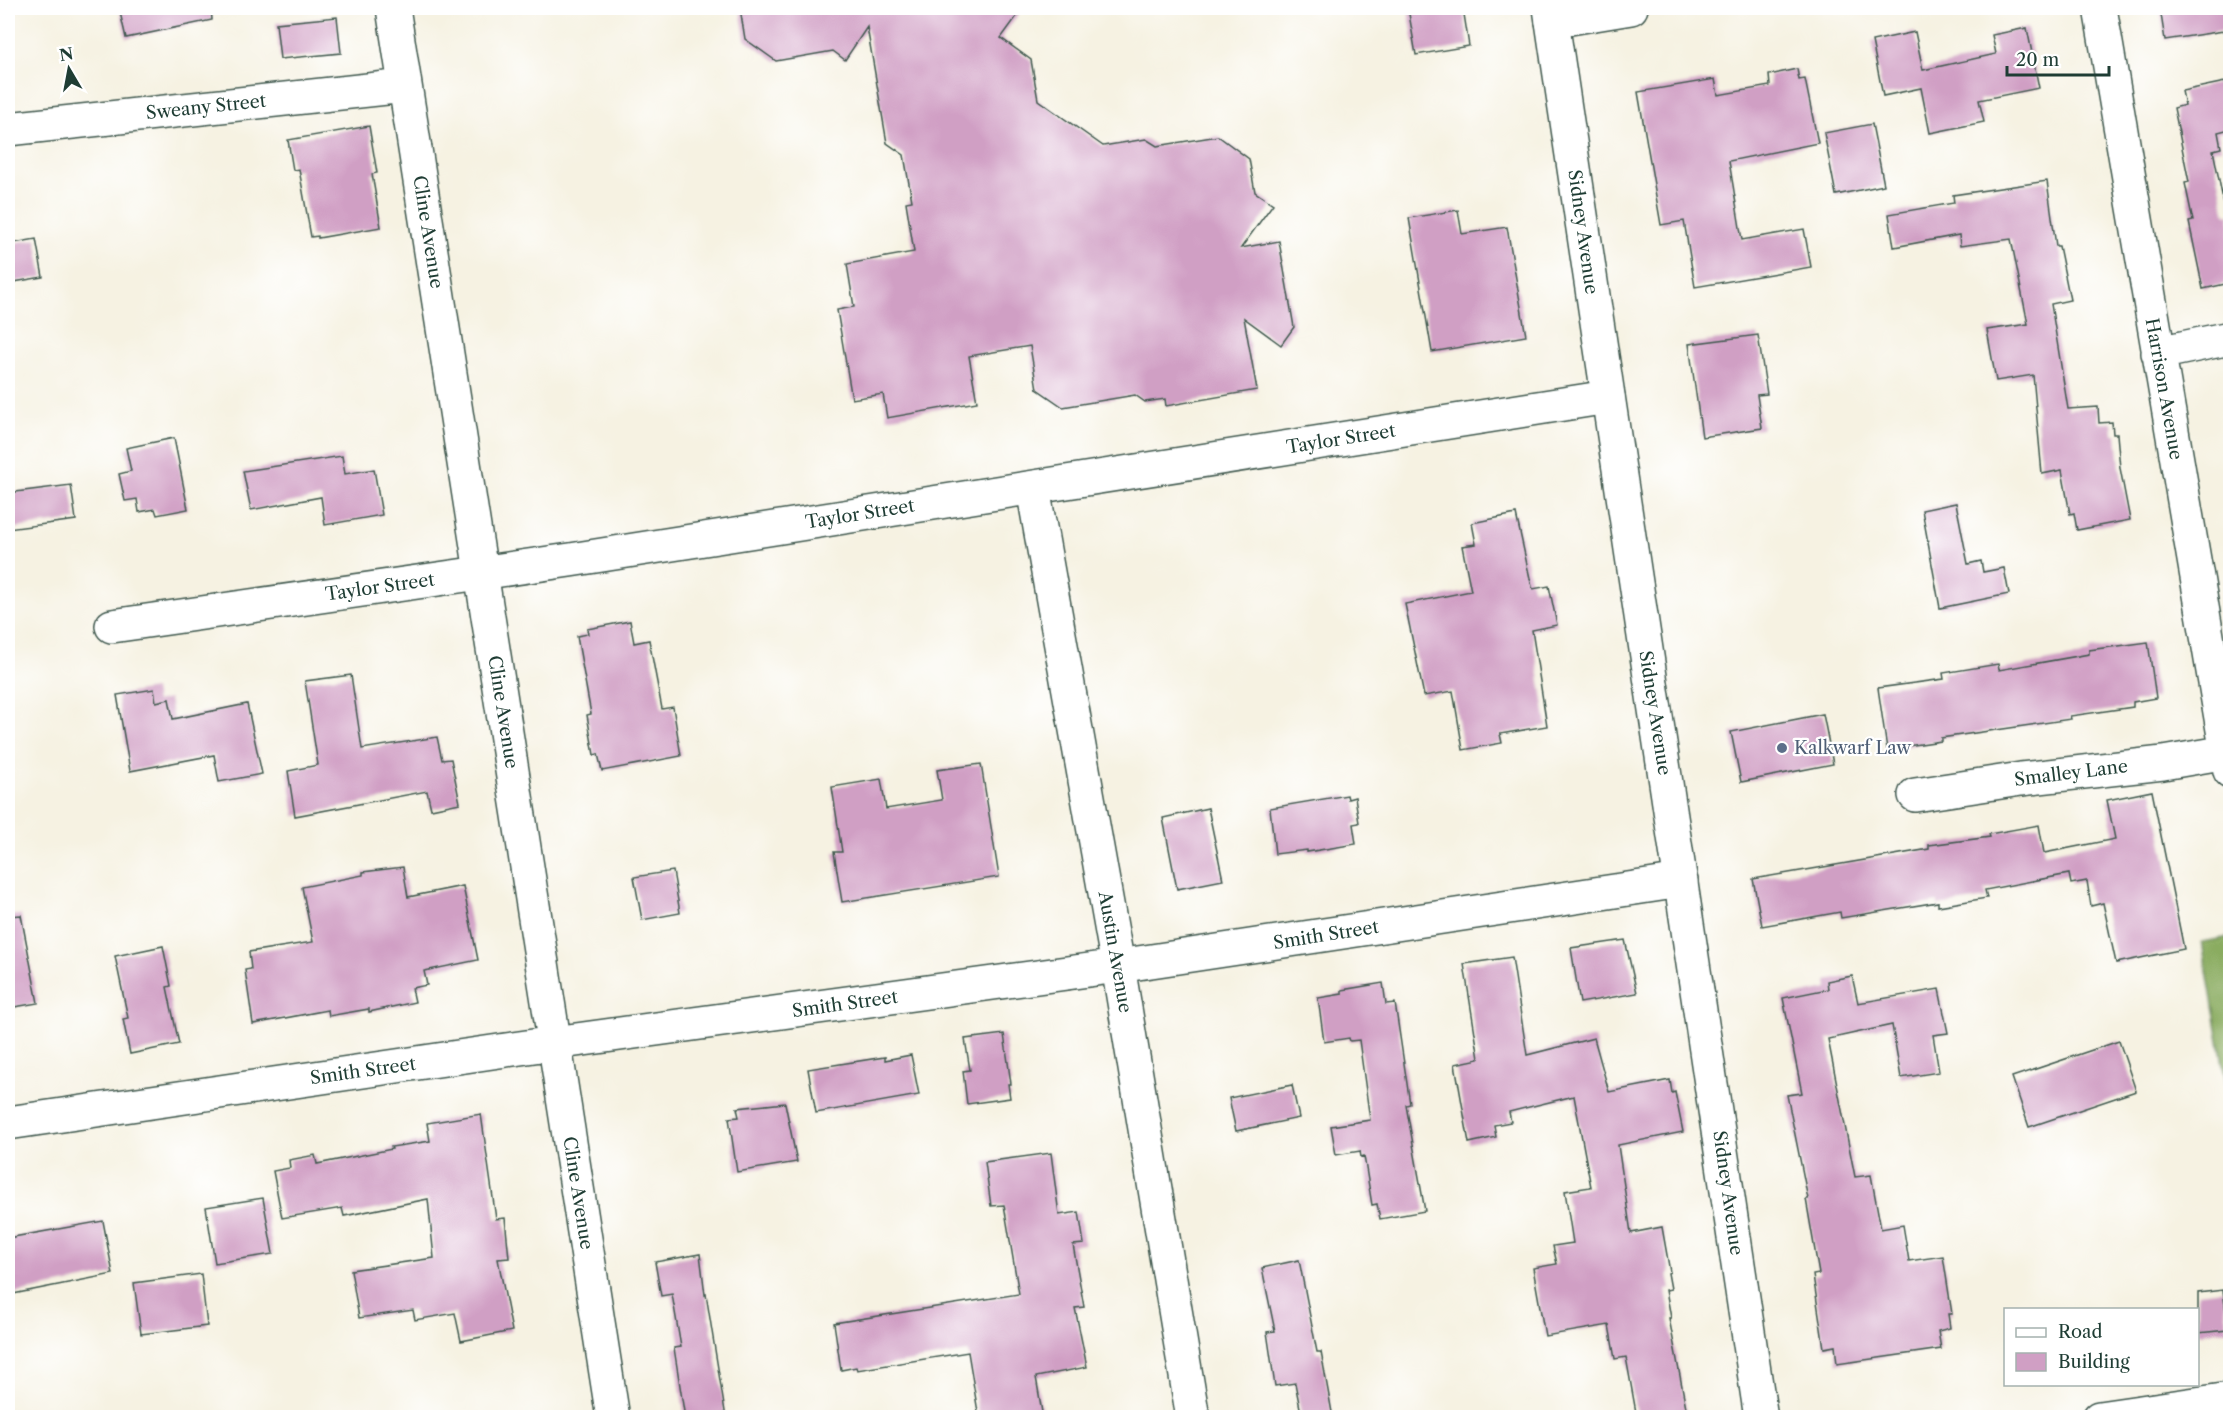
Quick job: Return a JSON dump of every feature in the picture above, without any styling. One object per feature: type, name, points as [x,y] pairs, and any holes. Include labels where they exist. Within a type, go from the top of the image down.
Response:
[{"type":"street","name":"Cline Avenue","points":[[393,8],[613,1418]]},
{"type":"street","points":[[1551,14],[1631,8]]},
{"type":"street","name":"Harrison Avenue","points":[[2100,8],[2229,762]]},
{"type":"street","name":"Sidney Avenue","points":[[1551,14],[1761,1418]]},
{"type":"street","name":"Sweany Street","points":[[8,129],[405,86]]},
{"type":"street","points":[[2158,353],[2230,338]]},
{"type":"street","name":"Taylor Street","points":[[112,626],[481,573],[1608,397]]},
{"type":"street","name":"Austin Avenue","points":[[1033,488],[1118,966],[1193,1418]]},
{"type":"street","name":"Smalley Lane","points":[[1915,795],[2021,779],[2163,763],[2229,762]]},
{"type":"street","name":"Smith Street","points":[[8,1123],[554,1043],[1118,966],[1681,881]]},
{"type":"street","points":[[2099,1418],[2230,1399]]},
{"type":"green space","points":[[2230,937],[2230,1104],[2202,942]]},
{"type":"building","points":[[119,8],[211,8],[212,20],[126,38]]},
{"type":"building","points":[[740,8],[1023,8],[1001,38],[1031,60],[1038,100],[1103,146],[1146,139],[1157,146],[1218,136],[1249,159],[1255,192],[1273,204],[1241,248],[1279,241],[1294,327],[1281,345],[1244,318],[1257,390],[1166,406],[1165,399],[1145,402],[1135,395],[1063,407],[1037,389],[1030,346],[969,356],[977,402],[887,418],[883,394],[852,399],[837,310],[854,307],[847,264],[914,252],[906,202],[912,201],[904,155],[887,143],[867,27],[845,60],[833,51],[776,61],[745,39]]},
{"type":"building","points":[[1408,8],[1463,8],[1469,46],[1416,55]]},
{"type":"building","points":[[2160,8],[2230,8],[2230,30],[2165,40]]},
{"type":"building","points":[[337,17],[341,53],[280,59],[276,23]]},
{"type":"building","points":[[2027,28],[2039,88],[1979,100],[1984,122],[1930,133],[1921,88],[1883,96],[1872,41],[1915,32],[1923,70],[1996,54],[1992,35]]},
{"type":"building","points":[[1797,69],[1799,80],[1805,79],[1818,143],[1729,161],[1742,240],[1804,229],[1811,267],[1695,287],[1684,221],[1661,225],[1638,92],[1715,79],[1718,95],[1770,86],[1769,75]]},
{"type":"building","points":[[2230,81],[2230,129],[2218,132],[2221,148],[2213,150],[2226,215],[2230,214],[2230,283],[2203,289],[2189,222],[2193,221],[2185,183],[2189,182],[2174,108],[2185,105],[2182,91]]},
{"type":"building","points":[[1872,124],[1884,185],[1836,195],[1824,133]]},
{"type":"building","points":[[369,126],[377,173],[372,174],[381,227],[318,238],[318,236],[311,237],[299,169],[293,170],[288,140]]},
{"type":"building","points":[[2047,181],[2056,246],[2059,246],[2070,300],[2051,304],[2068,409],[2098,407],[2099,423],[2112,422],[2113,434],[2117,434],[2120,468],[2130,520],[2077,530],[2074,513],[2070,514],[2062,470],[2042,474],[2033,375],[1996,381],[1987,330],[2028,324],[2011,239],[1960,246],[1959,235],[1894,247],[1889,214],[1954,203],[1953,195]]},
{"type":"building","points":[[1458,210],[1462,234],[1507,227],[1526,336],[1432,352],[1409,218]]},
{"type":"building","points":[[36,239],[43,277],[8,283],[8,244]]},
{"type":"building","points":[[1758,335],[1767,394],[1757,395],[1762,428],[1702,437],[1689,344]]},
{"type":"building","points":[[174,438],[188,509],[157,515],[155,509],[139,512],[137,499],[125,501],[119,474],[131,471],[126,448]]},
{"type":"building","points":[[342,456],[345,474],[374,469],[382,515],[325,525],[321,497],[251,510],[243,471]]},
{"type":"building","points":[[71,485],[76,520],[8,529],[8,493]]},
{"type":"building","points":[[1956,503],[1968,564],[1981,561],[1983,572],[2004,568],[2009,594],[1940,608],[1922,510]]},
{"type":"building","points":[[1516,514],[1533,589],[1549,586],[1557,625],[1532,630],[1547,726],[1500,734],[1502,743],[1463,750],[1453,691],[1424,696],[1405,604],[1471,591],[1462,546],[1476,544],[1472,523]]},
{"type":"building","points":[[630,621],[634,643],[649,640],[662,709],[673,707],[681,756],[602,771],[598,754],[594,755],[587,715],[591,714],[577,636],[588,634],[587,629]]},
{"type":"building","points":[[2148,642],[2156,698],[2133,702],[2133,707],[2070,716],[2071,719],[1941,738],[1941,741],[1887,749],[1878,688],[1944,679],[1943,673],[1998,664],[1999,670],[2089,654],[2089,650]]},
{"type":"building","points":[[351,675],[362,749],[437,737],[442,760],[451,759],[460,803],[431,809],[427,791],[295,816],[288,771],[318,765],[305,681]]},
{"type":"building","points":[[154,689],[156,702],[169,699],[173,719],[247,704],[262,774],[219,782],[214,755],[130,771],[117,695]]},
{"type":"building","points":[[1823,714],[1833,764],[1741,782],[1731,732]]},
{"type":"building","points":[[981,764],[999,877],[842,902],[834,852],[842,852],[832,787],[881,779],[886,809],[942,800],[937,770]]},
{"type":"building","points":[[2152,791],[2184,949],[2116,963],[2103,903],[2091,906],[2087,881],[2071,884],[2069,874],[1985,890],[1987,898],[1938,906],[1938,902],[1841,918],[1840,912],[1762,926],[1753,879],[1929,849],[1929,845],[1990,837],[1989,834],[2039,825],[2044,853],[2115,839],[2107,800]]},
{"type":"building","points":[[1347,795],[1348,799],[1355,797],[1359,823],[1353,824],[1356,844],[1307,852],[1307,850],[1275,854],[1270,808]]},
{"type":"building","points":[[1208,808],[1223,880],[1177,889],[1163,818]]},
{"type":"building","points":[[403,867],[408,897],[463,886],[478,960],[424,971],[427,985],[412,988],[415,1002],[369,1012],[369,1009],[329,1016],[328,1010],[253,1024],[245,970],[251,969],[249,952],[313,942],[302,887],[363,875],[363,872]]},
{"type":"building","points":[[673,871],[680,913],[642,920],[634,877]]},
{"type":"building","points":[[21,915],[38,1003],[8,1008],[8,916]]},
{"type":"building","points":[[1625,940],[1637,993],[1580,1003],[1571,948]]},
{"type":"building","points":[[163,946],[171,986],[167,987],[179,1044],[130,1054],[123,1019],[128,1018],[115,956]]},
{"type":"building","points":[[1512,957],[1527,1055],[1594,1038],[1609,1092],[1670,1080],[1672,1093],[1675,1092],[1683,1132],[1618,1145],[1631,1233],[1662,1227],[1670,1272],[1668,1273],[1671,1289],[1666,1290],[1671,1318],[1669,1318],[1688,1418],[1637,1418],[1626,1357],[1615,1359],[1609,1325],[1545,1336],[1533,1268],[1557,1264],[1553,1246],[1573,1243],[1565,1191],[1591,1187],[1574,1096],[1509,1112],[1511,1122],[1494,1125],[1496,1137],[1469,1143],[1455,1064],[1479,1059],[1464,964]]},
{"type":"building","points":[[1852,976],[1858,1003],[1939,989],[1948,1033],[1933,1035],[1939,1072],[1901,1078],[1892,1025],[1828,1039],[1855,1177],[1871,1175],[1881,1229],[1903,1225],[1909,1261],[1943,1256],[1952,1314],[1948,1314],[1950,1328],[1938,1331],[1941,1349],[1837,1364],[1835,1346],[1824,1348],[1813,1275],[1819,1274],[1806,1199],[1808,1199],[1787,1095],[1802,1093],[1783,998],[1828,989],[1827,981]]},
{"type":"building","points":[[1383,983],[1386,1004],[1395,1003],[1410,1104],[1406,1105],[1425,1211],[1380,1219],[1377,1204],[1372,1205],[1364,1156],[1361,1157],[1360,1151],[1336,1155],[1331,1126],[1370,1120],[1359,1040],[1350,1041],[1349,1038],[1324,1042],[1318,998],[1342,994],[1342,990]]},
{"type":"building","points":[[1004,1034],[1011,1084],[1008,1084],[1010,1098],[967,1104],[963,1071],[970,1070],[965,1039]]},
{"type":"building","points":[[2119,1041],[2136,1091],[2029,1127],[2012,1077]]},
{"type":"building","points":[[911,1055],[919,1095],[816,1113],[808,1069]]},
{"type":"building","points":[[1292,1085],[1299,1118],[1236,1131],[1229,1098]]},
{"type":"building","points":[[785,1103],[797,1162],[737,1172],[729,1118],[739,1117],[737,1108]]},
{"type":"building","points":[[481,1114],[496,1219],[505,1218],[509,1258],[498,1259],[512,1331],[461,1341],[455,1313],[415,1320],[413,1310],[359,1318],[351,1270],[434,1258],[428,1199],[344,1216],[342,1208],[282,1218],[273,1171],[290,1168],[289,1160],[315,1155],[317,1164],[392,1149],[391,1147],[430,1141],[427,1123]]},
{"type":"building","points":[[1051,1153],[1059,1215],[1079,1212],[1084,1244],[1073,1245],[1084,1307],[1075,1308],[1087,1367],[1036,1377],[1043,1418],[979,1418],[968,1352],[857,1370],[856,1367],[841,1370],[834,1323],[1019,1294],[1004,1205],[991,1206],[985,1162]]},
{"type":"building","points":[[263,1198],[273,1254],[215,1263],[206,1207]]},
{"type":"building","points":[[103,1221],[113,1274],[8,1295],[8,1238]]},
{"type":"building","points":[[700,1254],[726,1418],[685,1418],[674,1348],[681,1347],[672,1294],[661,1296],[655,1262]]},
{"type":"building","points":[[1299,1260],[1317,1352],[1321,1352],[1333,1418],[1302,1418],[1295,1383],[1275,1386],[1267,1332],[1275,1331],[1262,1268]]},
{"type":"building","points":[[201,1274],[207,1326],[141,1334],[134,1283]]},
{"type":"building","points":[[2223,1290],[2228,1330],[2199,1333],[2198,1293]]},
{"type":"place","name":"Kalkwarf Law","points":[[1782,748]]}]
